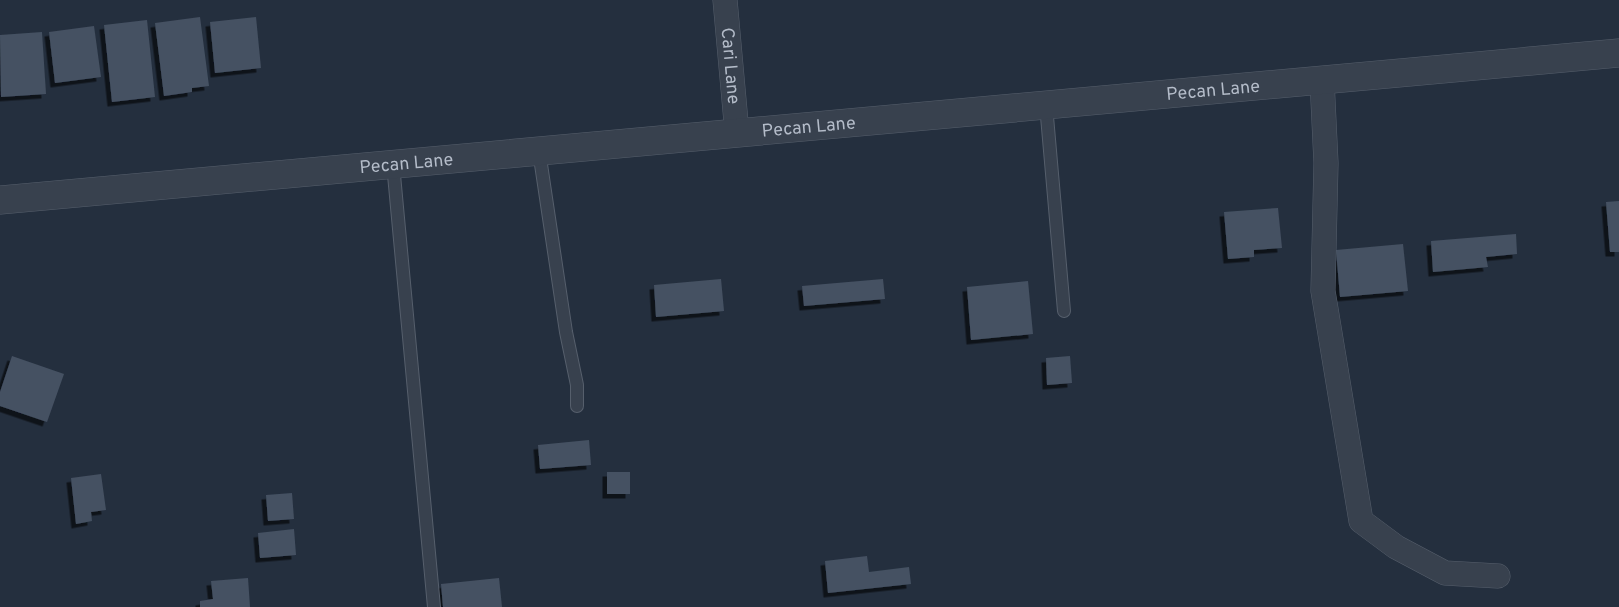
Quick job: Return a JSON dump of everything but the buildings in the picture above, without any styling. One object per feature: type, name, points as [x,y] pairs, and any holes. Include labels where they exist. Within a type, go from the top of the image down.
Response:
[{"type":"street","name":"Cari Lane","points":[[726,0],[737,133]]},
{"type":"street","name":"Pecan Lane","points":[[0,200],[1619,53]]},
{"type":"street","points":[[1322,80],[1326,163],[1323,291],[1361,521],[1396,547],[1446,573],[1498,576]]},
{"type":"lane","points":[[1046,105],[1064,311]]},
{"type":"lane","points":[[539,151],[566,332],[577,386],[577,406]]},
{"type":"lane","points":[[393,164],[434,607]]}]
